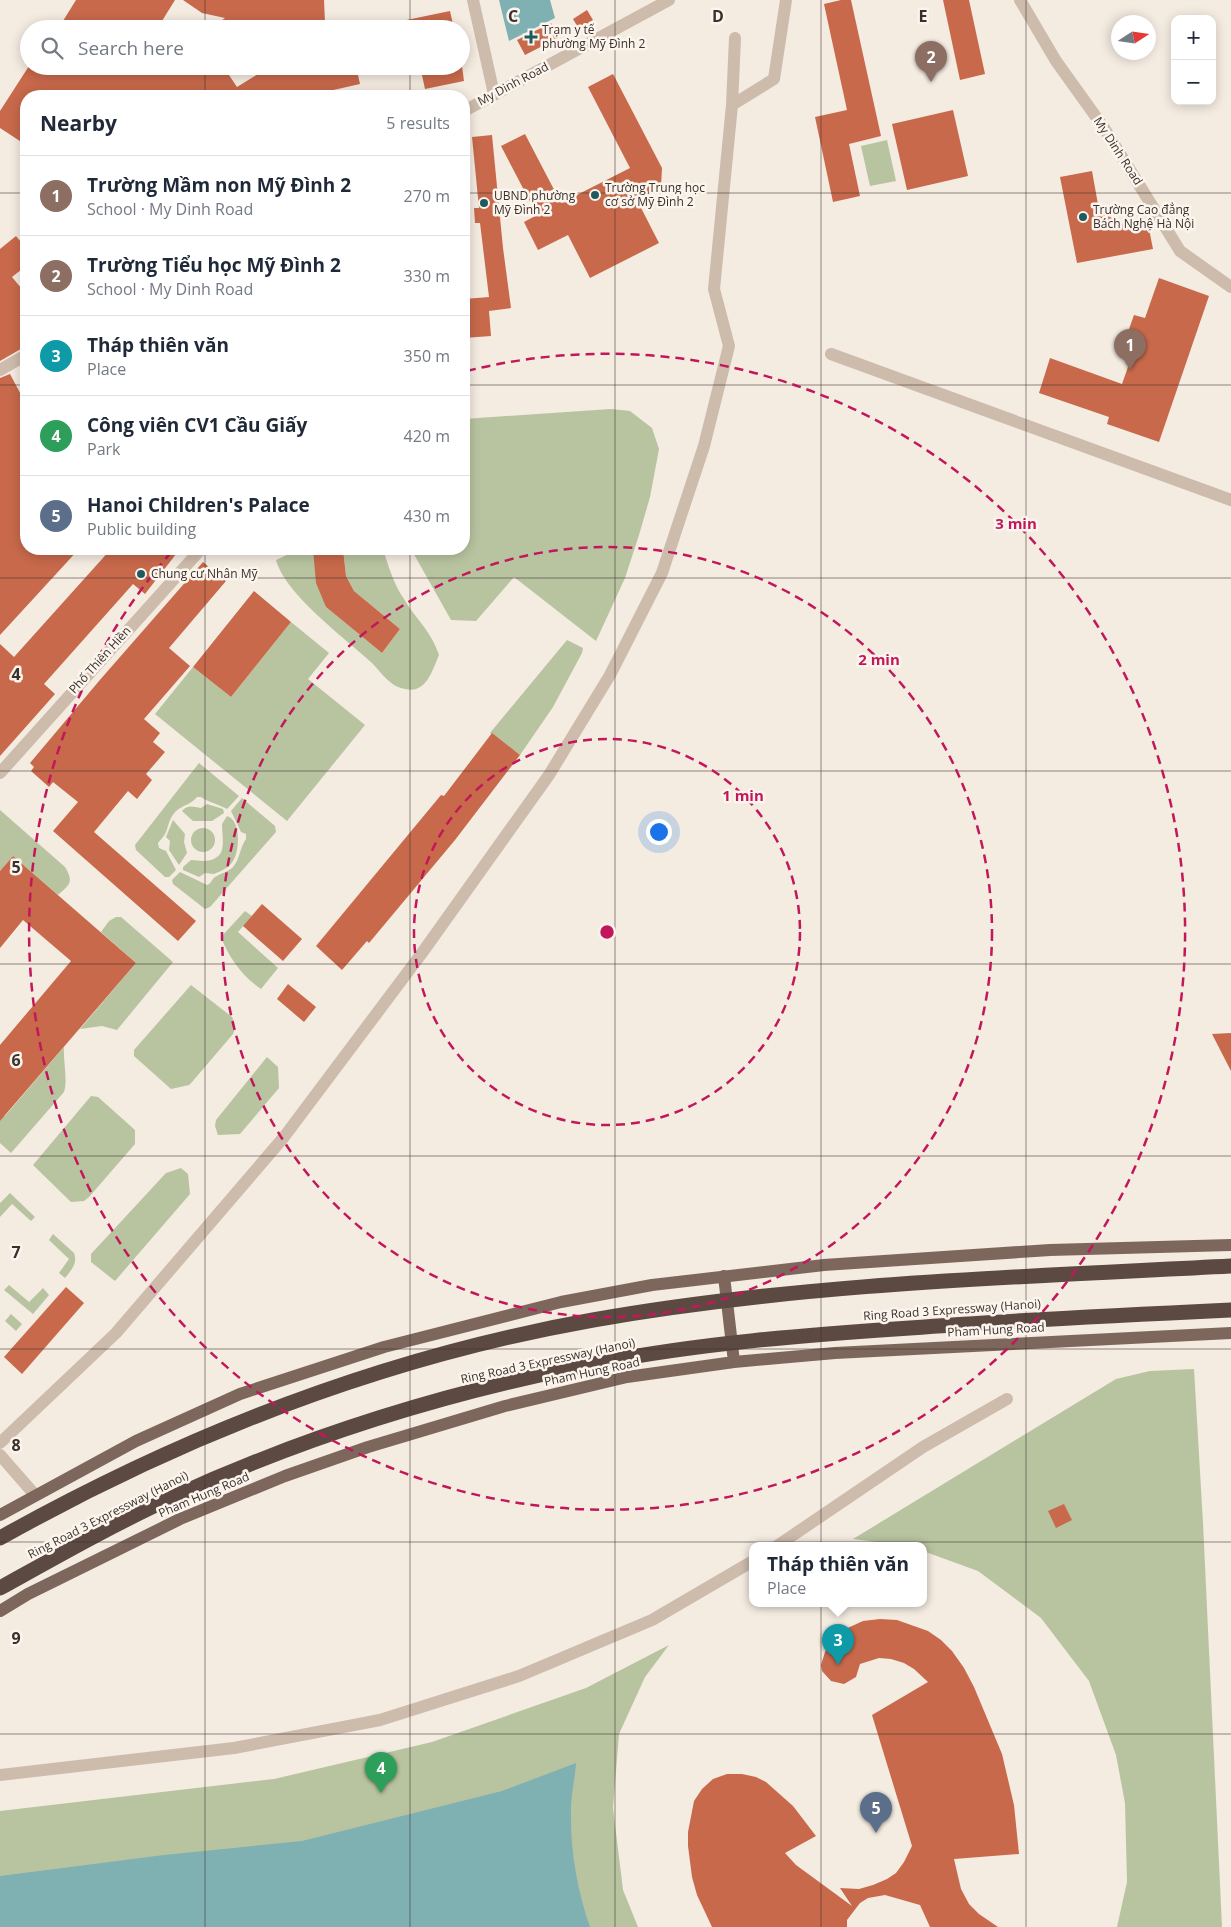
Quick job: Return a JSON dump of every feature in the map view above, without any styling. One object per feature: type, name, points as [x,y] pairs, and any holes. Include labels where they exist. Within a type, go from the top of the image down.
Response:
[{"type":"highway","points":[[0,1538],[43,1514],[153,1459],[255,1416],[363,1378],[485,1344],[590,1320],[700,1303],[805,1291],[1015,1277],[1231,1266]]},
{"type":"highway","name":"Ring Road 3 Expressway (Hanoi)","points":[[0,1588],[64,1552],[170,1499],[270,1457],[376,1419],[495,1386],[599,1363],[704,1346],[808,1334],[1016,1320],[1231,1310]]},
{"type":"main road","points":[[0,1516],[136,1441],[240,1394],[384,1348],[561,1302],[652,1285],[824,1265],[1050,1250],[1231,1246]]},
{"type":"main road","points":[[724,1276],[734,1362]]},
{"type":"main road","name":"Pham Hung Road","points":[[0,1611],[28,1594],[180,1519],[285,1476],[368,1447],[505,1406],[627,1377],[734,1362],[834,1352],[1231,1333]]},
{"type":"street","points":[[474,0],[494,94]]},
{"type":"street","name":"My Dinh Road","points":[[470,108],[669,0]]},
{"type":"street","points":[[732,105],[774,79],[786,0]]},
{"type":"street","name":"My Dinh Road","points":[[1020,0],[1056,61],[1104,128],[1180,250],[1231,287]]},
{"type":"street","points":[[0,1442],[116,1333],[284,1137],[422,953],[549,774],[610,675],[662,573],[704,446],[730,346],[714,289],[732,105],[735,38]]},
{"type":"street","points":[[831,354],[1231,500]]},
{"type":"street","points":[[0,370],[20,358]]},
{"type":"street","name":"Phố Thiên Hiền","points":[[0,772],[196,555]]},
{"type":"street","points":[[783,1542],[923,1447],[1007,1399]]},
{"type":"street","points":[[0,1455],[35,1495]]},
{"type":"street","points":[[0,1776],[234,1748],[380,1720],[519,1676],[652,1620],[749,1563]]},
{"type":"green space","points":[[887,140],[896,181],[870,186],[861,146]]},
{"type":"green space","points":[[611,409],[630,411],[652,428],[659,449],[650,497],[625,578],[596,641],[514,577],[476,621],[451,620],[414,555],[470,555],[470,419]]},
{"type":"green space","points":[[287,555],[314,555],[326,607],[382,653],[400,629],[354,591],[346,576],[344,555],[385,555],[397,588],[432,638],[439,655],[430,675],[421,687],[414,690],[405,689],[394,685],[388,680],[372,663],[303,601],[291,587],[276,560]]},
{"type":"green space","points":[[291,622],[329,653],[308,679],[365,725],[287,821],[155,714],[193,667],[231,697]]},
{"type":"green space","points":[[567,640],[583,648],[582,653],[553,707],[520,755],[490,733]]},
{"type":"green space","points":[[199,763],[239,796],[227,809],[197,797],[176,811],[165,834],[158,843],[159,848],[166,851],[176,870],[169,877],[165,877],[136,850],[135,845]]},
{"type":"green space","points":[[242,798],[275,826],[276,832],[210,907],[205,909],[173,884],[172,880],[180,872],[207,885],[215,877],[233,867],[246,839],[246,834],[241,832],[231,811]]},
{"type":"green space","points":[[207,804],[223,809],[224,813],[212,821],[193,821],[182,811],[189,807],[201,808]]},
{"type":"green space","points":[[0,810],[65,867],[70,880],[58,895],[13,856],[0,871]]},
{"type":"green space","points":[[227,816],[235,823],[238,836],[237,850],[231,863],[225,869],[214,874],[205,873],[199,877],[183,870],[183,867],[191,860],[203,861],[217,857],[223,843],[222,824]]},
{"type":"green space","points":[[173,820],[185,834],[184,842],[187,853],[179,865],[169,850],[170,841],[166,837]]},
{"type":"green space","points":[[203,828],[208,829],[214,835],[214,845],[208,851],[203,852],[198,851],[192,845],[191,840],[192,835],[198,829]]},
{"type":"green space","points":[[245,911],[252,916],[238,932],[278,968],[261,989],[237,966],[221,937]]},
{"type":"green space","points":[[116,917],[121,917],[173,962],[117,1030],[102,1026],[80,1029],[136,963],[101,932],[109,921]]},
{"type":"green space","points":[[191,985],[232,1017],[235,1029],[233,1034],[189,1085],[171,1089],[134,1056],[134,1050]]},
{"type":"green space","points":[[64,1047],[66,1082],[64,1092],[11,1153],[0,1143],[0,1113],[5,1116]]},
{"type":"green space","points":[[267,1057],[278,1067],[279,1088],[240,1134],[218,1135],[215,1126],[216,1120]]},
{"type":"green space","points":[[91,1096],[98,1097],[135,1130],[135,1144],[89,1197],[84,1201],[71,1202],[33,1165]]},
{"type":"green space","points":[[181,1168],[188,1174],[190,1194],[115,1281],[91,1262],[91,1254],[166,1173]]},
{"type":"green space","points":[[10,1193],[35,1217],[31,1221],[12,1204],[0,1217],[0,1203]]},
{"type":"green space","points":[[53,1234],[74,1253],[74,1264],[65,1278],[59,1273],[69,1259],[49,1240]]},
{"type":"green space","points":[[9,1285],[29,1302],[43,1288],[49,1295],[33,1314],[4,1290]]},
{"type":"green space","points":[[11,1314],[22,1324],[16,1331],[5,1321]]},
{"type":"green space","points":[[1194,1369],[1222,1927],[1117,1927],[1127,1882],[1125,1803],[1116,1755],[1089,1681],[1041,1618],[978,1571],[927,1552],[927,1542],[877,1542],[853,1539],[1116,1379],[1150,1371]]},
{"type":"green space","points":[[669,1645],[645,1677],[619,1734],[613,1808],[623,1890],[638,1927],[0,1927],[0,1811],[274,1779],[432,1742],[586,1688]]},
{"type":"water","points":[[499,0],[550,0],[555,18],[509,41]]},
{"type":"water","points":[[576,1763],[571,1803],[573,1854],[581,1898],[590,1927],[0,1927],[0,1876],[164,1855],[302,1841],[502,1791]]},
{"type":"building","points":[[76,0],[175,0],[163,20],[64,20]]},
{"type":"building","points":[[183,0],[324,0],[325,20],[222,20],[225,18],[202,13]]},
{"type":"building","points":[[851,0],[881,136],[849,144],[860,196],[833,202],[815,117],[847,110],[824,4]]},
{"type":"building","points":[[943,0],[969,0],[985,74],[960,80]]},
{"type":"building","points":[[587,10],[593,20],[579,29],[573,19]]},
{"type":"building","points":[[450,11],[452,20],[406,20]]},
{"type":"building","points":[[551,23],[558,38],[525,55],[517,40]]},
{"type":"building","points":[[613,74],[662,168],[661,187],[637,200],[659,243],[590,278],[568,235],[538,250],[524,222],[537,215],[501,146],[525,134],[561,203],[630,168],[588,87]]},
{"type":"building","points":[[23,75],[229,75],[237,87],[256,75],[358,75],[360,84],[334,90],[20,90],[20,141],[0,128],[0,111]]},
{"type":"building","points":[[422,75],[463,75],[464,81],[425,89]]},
{"type":"building","points":[[953,110],[968,176],[907,190],[892,124]]},
{"type":"building","points":[[492,135],[511,308],[489,311],[491,336],[470,338],[470,299],[489,297],[480,223],[475,223],[474,208],[479,208],[472,137]]},
{"type":"building","points":[[1092,171],[1099,210],[1121,224],[1147,219],[1153,249],[1077,263],[1060,177]]},
{"type":"building","points":[[16,236],[20,241],[20,271],[12,277],[20,287],[20,349],[0,361],[0,249]]},
{"type":"building","points":[[1159,278],[1209,296],[1159,442],[1107,424],[1109,417],[1039,393],[1050,358],[1122,384],[1139,336],[1128,332],[1134,315],[1145,318]]},
{"type":"building","points":[[10,374],[20,393],[20,555],[73,555],[0,635],[0,378]]},
{"type":"building","points":[[106,555],[175,555],[145,594],[133,584],[44,684],[55,694],[0,756],[0,644],[14,657]]},
{"type":"building","points":[[314,555],[344,555],[346,576],[354,591],[400,629],[382,653],[326,607],[316,583]]},
{"type":"building","points":[[203,562],[226,581],[169,648],[190,666],[144,719],[160,733],[153,742],[165,752],[146,774],[152,780],[137,799],[128,791],[94,832],[196,921],[178,941],[53,831],[78,802],[53,782],[49,787],[31,771],[34,767],[30,763]]},
{"type":"building","points":[[254,591],[291,622],[231,697],[193,667]]},
{"type":"building","points":[[492,733],[520,755],[455,840],[369,943],[367,941],[342,970],[316,946],[441,795],[444,796]]},
{"type":"building","points":[[13,856],[136,963],[0,1121],[0,1045],[71,961],[23,920],[0,948],[0,871]]},
{"type":"building","points":[[262,904],[302,939],[283,961],[243,926]]},
{"type":"building","points":[[288,984],[316,1007],[304,1022],[277,999]]},
{"type":"building","points":[[1231,1033],[1231,1071],[1212,1034]]},
{"type":"building","points":[[66,1287],[84,1303],[22,1374],[4,1357]]},
{"type":"building","points":[[1064,1504],[1072,1520],[1056,1528],[1048,1511]]},
{"type":"building","points":[[897,1620],[928,1631],[952,1651],[974,1687],[1002,1754],[1014,1805],[1019,1854],[954,1859],[961,1889],[969,1904],[979,1914],[998,1927],[930,1927],[920,1905],[885,1895],[868,1898],[860,1903],[847,1920],[847,1927],[712,1927],[697,1895],[692,1877],[688,1832],[694,1801],[702,1789],[713,1779],[727,1774],[742,1774],[756,1777],[766,1782],[793,1806],[816,1836],[785,1853],[796,1865],[852,1906],[840,1888],[859,1889],[873,1885],[896,1873],[904,1862],[912,1846],[872,1715],[928,1682],[914,1669],[904,1663],[891,1659],[879,1658],[860,1664],[856,1677],[844,1684],[831,1681],[822,1671],[821,1665],[825,1652],[832,1640],[841,1631],[863,1621]]},
{"type":"place","name":"Trạm y tế phường Mỹ Đình 2","points":[[531,37]]},
{"type":"place","name":"Trường Tiểu học Mỹ Đình 2","points":[[931,82]]},
{"type":"place","name":"Trường Trung học cơ sở Mỹ Đình 2","points":[[595,195]]},
{"type":"place","name":"UBND phường Mỹ Đình 2","points":[[484,203]]},
{"type":"place","name":"Trường Cao đẳng Bách Nghệ Hà Nội","points":[[1083,217]]},
{"type":"place","name":"Trường Mầm non Mỹ Đình 2","points":[[1130,370]]},
{"type":"place","name":"Chung cư Nhân Mỹ","points":[[141,574]]},
{"type":"place","name":"Tháp thiên văn","points":[[838,1665]]},
{"type":"place","name":"Công viên CV1 Cầu Giấy","points":[[381,1793]]},
{"type":"place","name":"Hanoi Children's Palace","points":[[876,1833]]}]
